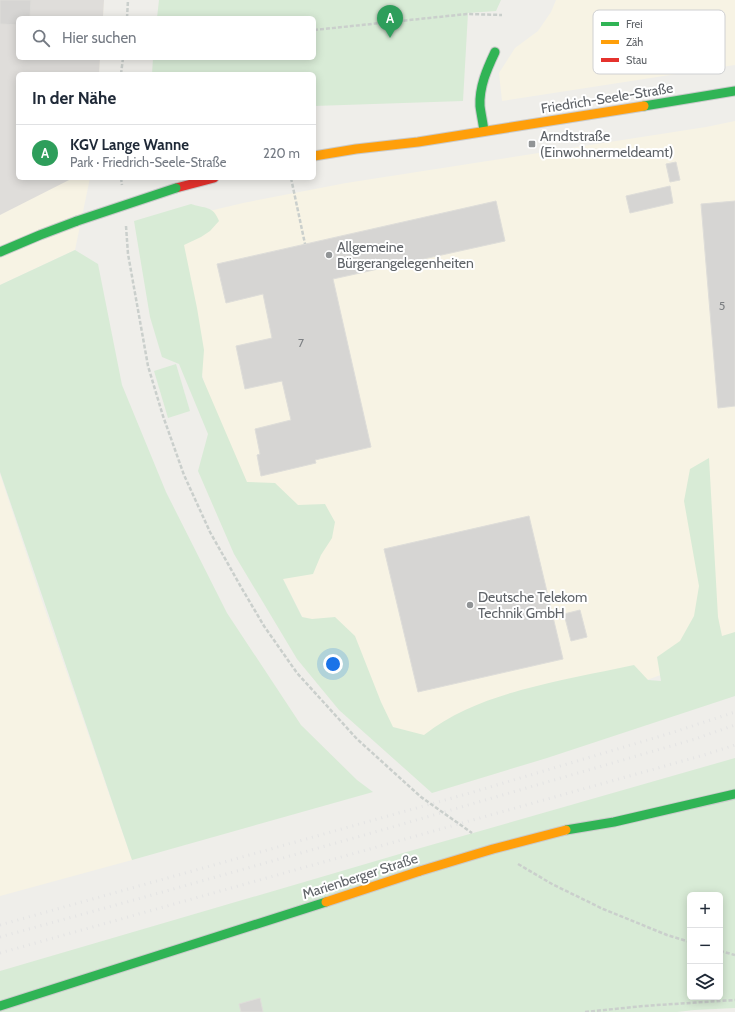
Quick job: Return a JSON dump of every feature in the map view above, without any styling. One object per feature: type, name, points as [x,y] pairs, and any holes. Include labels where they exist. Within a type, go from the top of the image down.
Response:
[{"type":"street","points":[[484,131],[480,107],[480,95],[482,84],[495,52]]},
{"type":"street","name":"Friedrich-Seele-Straße","points":[[316,156],[356,149],[418,142],[735,91]]},
{"type":"street","points":[[0,252],[77,221],[176,188],[206,180]]},
{"type":"street","name":"Marienberger Straße","points":[[0,1006],[493,849],[566,830],[614,822],[735,794]]},
{"type":"path","points":[[127,16],[128,0]]},
{"type":"path","points":[[316,30],[467,14],[502,15]]},
{"type":"path","points":[[121,72],[123,60]]},
{"type":"path","points":[[121,180],[122,188]]},
{"type":"path","points":[[290,180],[305,244]]},
{"type":"path","points":[[126,225],[128,254],[148,366],[163,416],[184,475],[207,525],[241,587],[264,626],[297,673],[352,734],[421,797],[473,834]]},
{"type":"path","points":[[515,863],[552,884],[603,909],[667,935],[687,941]]},
{"type":"path","points":[[723,952],[735,955]]},
{"type":"path","points":[[585,1012],[643,1006],[735,1000]]},
{"type":"shaded area","points":[[0,0],[104,0],[103,16],[16,16],[16,60],[100,60],[99,72],[16,72],[16,180],[90,180],[75,250],[0,285]]},
{"type":"shaded area","points":[[0,0],[104,0],[103,16],[16,16],[16,60],[100,60],[99,72],[16,72],[16,180],[69,180],[0,215]]},
{"type":"shaded area","points":[[556,0],[735,0],[735,65],[725,67],[725,10],[593,10],[593,74],[677,74],[502,101],[499,73],[515,48],[538,31],[551,12]]},
{"type":"shaded area","points":[[735,121],[735,648],[622,689],[415,758],[334,679],[226,468],[163,222],[243,203],[346,183],[706,127]]},
{"type":"shaded area","points":[[0,474],[42,601],[132,860],[0,896]]},
{"type":"green space","points":[[159,0],[501,0],[496,11],[468,13],[463,101],[316,106],[316,72],[152,72],[153,60],[316,60],[316,16],[157,16]]},
{"type":"green space","points":[[191,204],[208,208],[214,212],[219,221],[210,231],[184,245],[204,350],[202,377],[247,482],[275,483],[298,505],[325,504],[335,522],[332,538],[321,555],[313,574],[283,579],[302,617],[312,619],[335,617],[355,636],[381,702],[393,727],[424,735],[458,713],[495,698],[549,683],[634,665],[648,680],[661,681],[657,657],[680,641],[694,616],[699,586],[684,501],[690,469],[709,458],[718,617],[722,636],[735,632],[735,696],[547,758],[432,793],[339,710],[297,659],[234,554],[198,471],[208,434],[179,364],[162,357],[150,317],[134,221]]},
{"type":"green space","points":[[75,250],[98,264],[122,385],[166,492],[227,613],[301,725],[357,780],[373,792],[132,860],[0,472],[0,285]]},
{"type":"green space","points":[[176,364],[190,411],[168,418],[154,371]]},
{"type":"green space","points":[[735,758],[735,1008],[677,1012],[0,1012],[0,971]]},
{"type":"building","points":[[0,0],[31,0],[30,16],[16,16],[16,25],[0,24]]},
{"type":"building","points":[[676,162],[680,180],[670,182],[666,164]]},
{"type":"building","points":[[670,186],[673,203],[630,213],[626,196]]},
{"type":"building","points":[[496,201],[505,241],[333,279],[371,447],[315,460],[316,463],[261,476],[257,455],[260,454],[255,429],[291,420],[282,381],[245,389],[236,346],[272,338],[263,294],[226,303],[217,264]]},
{"type":"building","points":[[735,201],[735,406],[718,408],[701,204]]},
{"type":"building","points":[[529,516],[563,659],[418,692],[384,549]]},
{"type":"building","points":[[580,610],[587,637],[571,641],[564,614]]},
{"type":"building","points":[[260,998],[263,1012],[241,1012],[239,1004]]},
{"type":"railway","points":[[0,925],[470,793],[671,733],[735,712]]},
{"type":"railway","points":[[0,937],[389,828],[695,739],[735,725]]},
{"type":"railway","points":[[0,953],[735,745]]},
{"type":"traffic: fast","points":[[484,131],[480,99],[486,72],[495,52]]},
{"type":"traffic: fast","points":[[644,106],[735,91]]},
{"type":"traffic: fast","points":[[77,221],[176,188]]},
{"type":"traffic: fast","points":[[0,252],[77,221]]},
{"type":"traffic: fast","points":[[566,830],[614,822],[735,794]]},
{"type":"traffic: fast","points":[[0,1006],[326,902]]},
{"type":"traffic: slow","points":[[316,156],[356,149],[418,142],[644,106]]},
{"type":"traffic: slow","points":[[420,871],[493,849],[566,830]]},
{"type":"traffic: slow","points":[[326,902],[420,871]]},
{"type":"traffic: jam","points":[[176,188],[206,180]]},
{"type":"place","name":"KGV Lange Wanne","points":[[390,38]]},
{"type":"place","name":"Arndtstraße (Einwohnermeldeamt)","points":[[532,144]]},
{"type":"place","name":"Allgemeine Bürgerangelegenheiten","points":[[329,255]]},
{"type":"place","name":"Deutsche Telekom Technik GmbH","points":[[470,605]]}]
